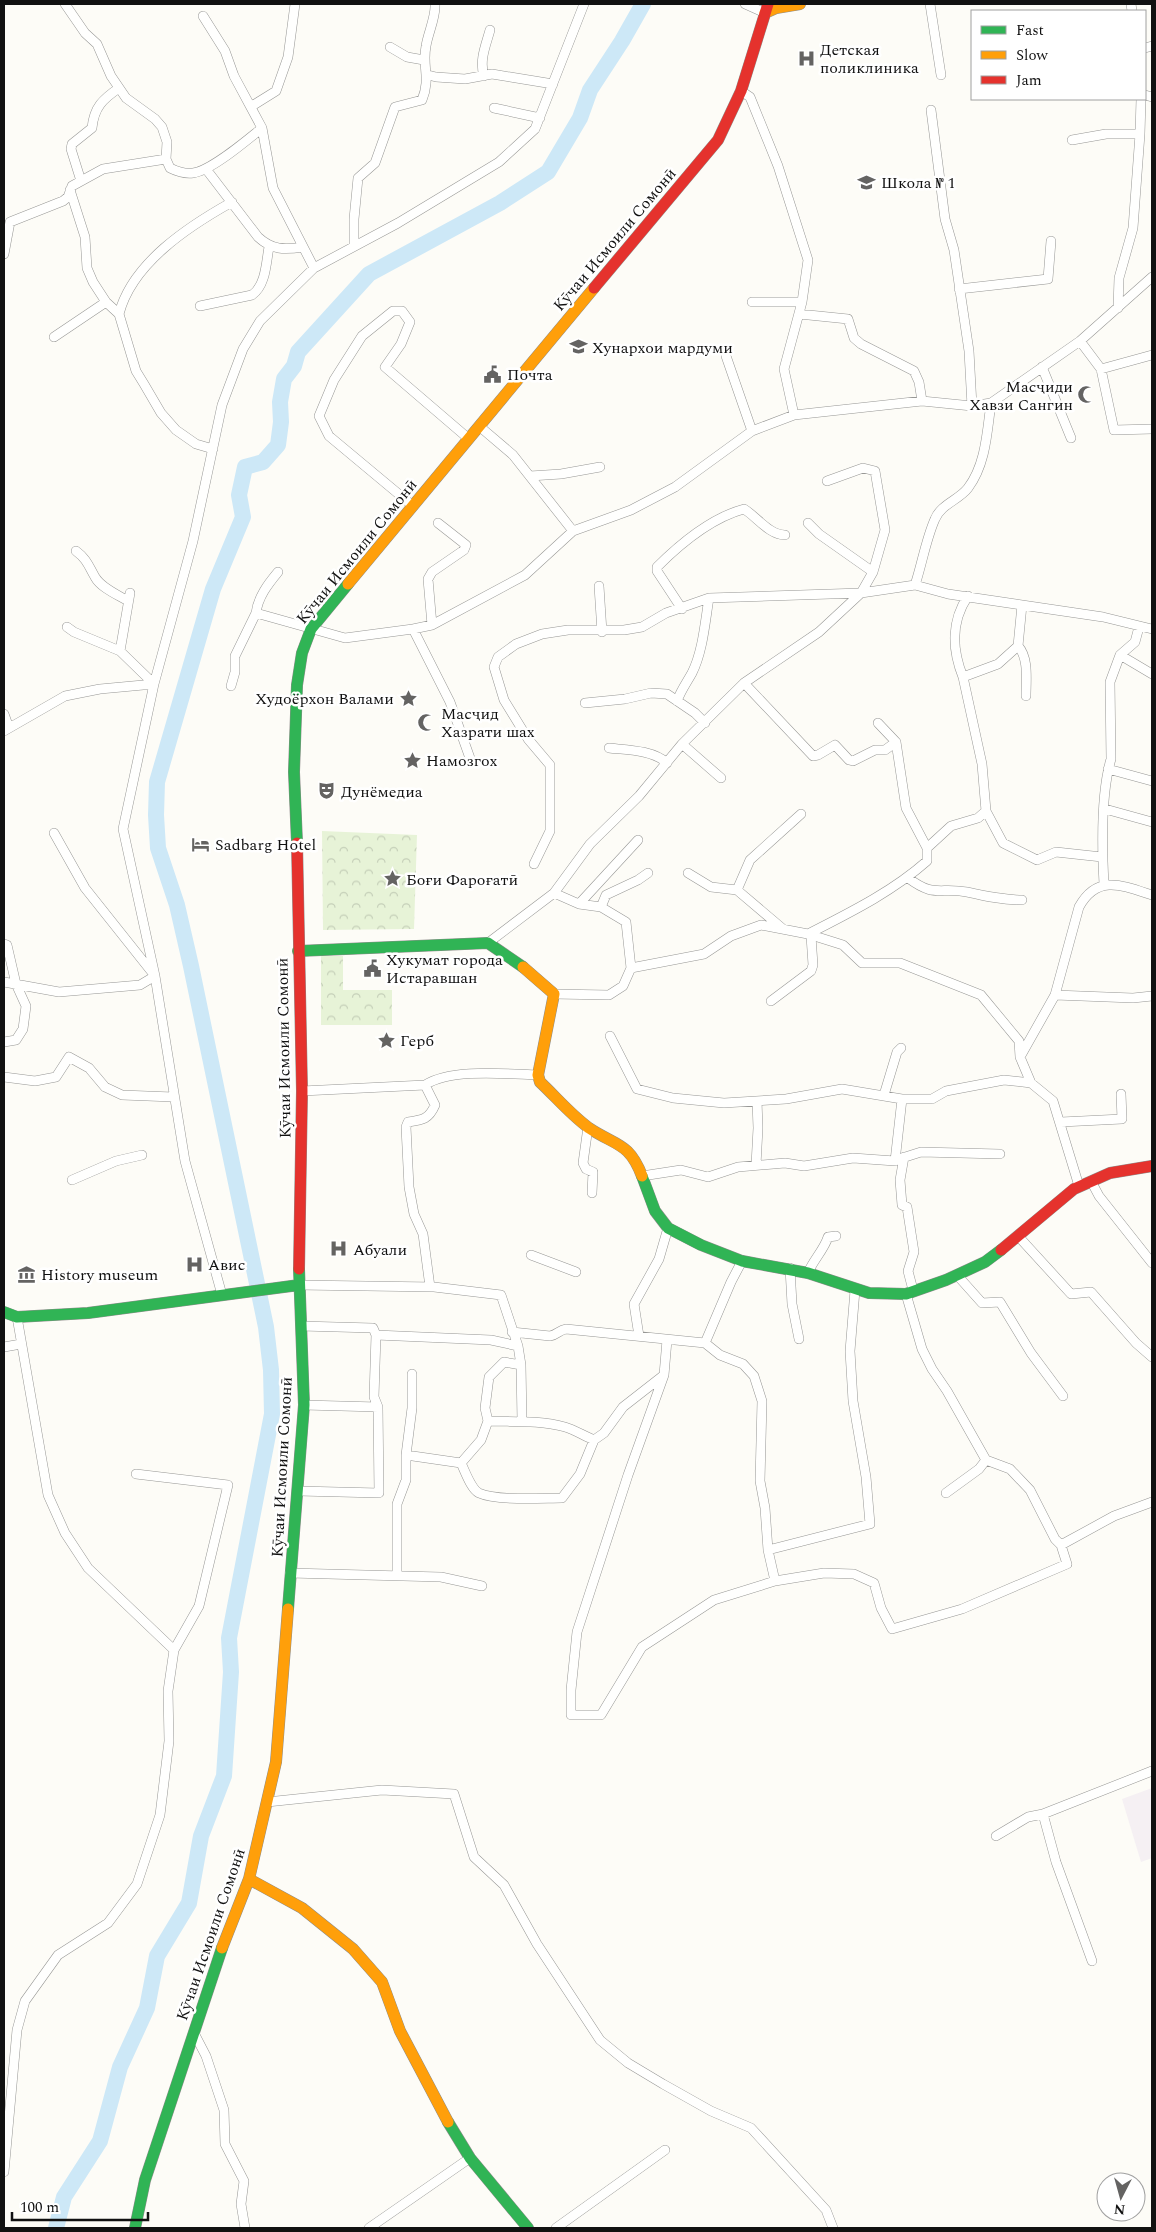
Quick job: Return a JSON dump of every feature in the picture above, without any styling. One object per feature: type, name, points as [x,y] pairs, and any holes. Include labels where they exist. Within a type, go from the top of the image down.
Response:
[{"type":"main road","points":[[766,8],[800,4]]},
{"type":"main road","name":"Кӯчаи Исмоили Сомонӣ","points":[[136,2228],[145,2180],[228,1932],[249,1879],[276,1762],[290,1573],[299,1491],[304,1405],[302,1326],[295,1285],[302,1091],[297,826],[294,772],[297,685],[302,653],[311,629],[718,140],[741,91],[766,8]]},
{"type":"main road","points":[[298,951],[488,943],[527,970],[554,994],[538,1075],[540,1082],[588,1127],[629,1151],[636,1160],[655,1211],[668,1228],[701,1245],[742,1261],[790,1268],[855,1290],[882,1294],[910,1292],[946,1280],[985,1262],[1079,1186],[1110,1173],[1152,1166]]},
{"type":"main road","points":[[4,1312],[17,1317],[88,1313],[295,1285]]},
{"type":"main road","points":[[249,1879],[302,1908],[353,1949],[382,1982],[400,2031],[447,2121],[470,2158],[528,2228]]},
{"type":"street","points":[[65,4],[86,33],[97,44],[111,76],[126,98],[155,119],[162,127],[167,142],[166,159],[170,168],[181,173],[194,173],[206,169],[262,128]]},
{"type":"street","points":[[252,106],[276,91],[288,57],[295,4]]},
{"type":"street","points":[[354,246],[354,219],[358,178],[375,163],[395,107],[422,100],[426,89],[428,75],[424,60],[435,4]]},
{"type":"street","points":[[222,1295],[185,1161],[154,976],[123,829],[154,684],[193,541],[222,405],[242,349],[260,321],[314,268],[398,222],[499,162],[535,129],[584,4]]},
{"type":"street","points":[[745,4],[766,8]]},
{"type":"street","points":[[930,4],[941,75]]},
{"type":"street","points":[[204,16],[225,51],[234,76],[252,106],[262,128],[272,188],[314,268]]},
{"type":"street","points":[[484,76],[481,67],[490,30]]},
{"type":"street","points":[[390,47],[407,57],[424,60]]},
{"type":"street","points":[[428,75],[436,78],[466,79],[492,74],[553,84]]},
{"type":"street","points":[[81,181],[71,148],[72,144],[92,128],[95,109],[104,98],[119,88]]},
{"type":"street","points":[[741,91],[750,97],[774,158],[808,260],[802,302],[784,369],[794,415]]},
{"type":"street","points":[[1118,308],[1119,278],[1133,228],[1141,100]]},
{"type":"street","points":[[494,108],[540,118]]},
{"type":"street","points":[[931,110],[946,219],[954,250],[970,352],[972,406]]},
{"type":"street","points":[[1072,140],[1106,134],[1140,134]]},
{"type":"street","points":[[4,254],[7,222],[63,201],[68,196],[72,186],[103,169],[166,159]]},
{"type":"street","points":[[206,169],[258,238],[269,247],[292,249],[302,247]]},
{"type":"street","points":[[70,190],[85,237],[87,268],[93,282],[106,302],[118,314],[136,371],[161,413],[176,430],[196,444],[213,449]]},
{"type":"street","points":[[118,314],[125,296],[135,280],[152,261],[194,223],[232,202]]},
{"type":"street","points":[[960,289],[1048,279],[1051,240]]},
{"type":"street","points":[[200,306],[252,295],[258,291],[265,270],[269,247]]},
{"type":"street","points":[[256,613],[345,638],[432,625],[525,575],[574,531],[632,510],[674,487],[752,431],[794,415],[922,401],[972,406],[991,403],[1080,342],[1152,277]]},
{"type":"street","points":[[54,337],[106,302]]},
{"type":"street","points":[[752,302],[802,302]]},
{"type":"street","points":[[413,506],[329,436],[319,416],[334,380],[362,336],[393,311],[402,311],[410,322],[401,344],[385,367],[469,439]]},
{"type":"street","points":[[799,314],[848,319],[854,338],[861,344],[914,370],[919,382],[922,401]]},
{"type":"street","points":[[1080,342],[1101,370],[1114,430],[1152,429]]},
{"type":"street","points":[[1101,370],[1152,355]]},
{"type":"street","points":[[726,356],[752,431]]},
{"type":"street","points":[[1042,367],[1071,438]]},
{"type":"street","points":[[915,586],[935,517],[948,503],[968,489],[980,466],[991,403]]},
{"type":"street","points":[[480,426],[513,455],[574,531]]},
{"type":"street","points":[[530,476],[561,474],[600,467]]},
{"type":"street","points":[[488,943],[554,893],[590,844],[639,796],[682,744],[705,724],[744,683],[819,632],[861,593],[872,572],[884,530],[884,520],[875,471],[863,468],[826,481]]},
{"type":"street","points":[[682,609],[657,571],[657,566],[699,532],[744,509],[781,535],[785,535]]},
{"type":"street","points":[[808,522],[819,534],[872,572]]},
{"type":"street","points":[[432,625],[428,579],[432,572],[464,550],[466,545],[438,523]]},
{"type":"street","points":[[76,551],[83,556],[96,579],[129,597],[120,651]]},
{"type":"street","points":[[231,686],[235,672],[235,656],[256,613],[257,604],[267,584],[278,572]]},
{"type":"street","points":[[599,586],[602,632]]},
{"type":"street","points":[[534,864],[550,831],[550,765],[528,739],[504,700],[494,667],[498,657],[516,644],[542,634],[568,630],[602,632],[642,627],[666,613],[709,598],[861,593],[915,586],[1103,617],[1152,629]]},
{"type":"street","points":[[968,596],[954,627],[957,661],[963,677],[982,764],[986,811],[1003,843],[1037,860],[1056,852],[1102,857]]},
{"type":"street","points":[[677,701],[684,683],[692,672],[702,642],[709,598]]},
{"type":"street","points":[[1022,604],[1018,646],[1024,654],[1026,696]]},
{"type":"street","points":[[67,627],[74,632],[120,651],[154,684]]},
{"type":"street","points":[[1104,884],[1102,857],[1108,769],[1111,759],[1110,682],[1120,655],[1135,642],[1139,627]]},
{"type":"street","points":[[413,629],[450,702],[471,762]]},
{"type":"street","points":[[963,677],[998,664],[1018,646]]},
{"type":"street","points":[[1120,655],[1152,674]]},
{"type":"street","points":[[744,683],[813,756],[836,745],[849,760],[853,761],[875,750],[885,750],[896,742]]},
{"type":"street","points":[[4,714],[6,729],[65,696],[100,689],[154,684]]},
{"type":"street","points":[[585,703],[625,699],[651,693],[667,694],[695,713],[705,724]]},
{"type":"street","points":[[810,935],[908,878],[926,861],[927,848],[906,808],[896,742],[878,723]]},
{"type":"street","points":[[682,744],[721,778]]},
{"type":"street","points":[[608,748],[640,752],[661,758],[667,763]]},
{"type":"street","points":[[1108,769],[1152,781]]},
{"type":"street","points":[[1105,809],[1152,822]]},
{"type":"street","points":[[927,848],[951,826],[978,818],[986,811]]},
{"type":"street","points":[[738,890],[750,860],[801,814]]},
{"type":"street","points":[[54,833],[85,888],[154,976]]},
{"type":"street","points":[[579,904],[638,840]]},
{"type":"street","points":[[601,907],[606,895],[638,880],[648,873]]},
{"type":"street","points":[[688,874],[711,887],[738,890],[785,931]]},
{"type":"street","points":[[908,878],[921,888],[930,891],[966,892],[980,896],[1022,900]]},
{"type":"street","points":[[1020,1057],[1055,996],[1079,907],[1086,895],[1104,884],[1130,888],[1152,895]]},
{"type":"street","points":[[554,893],[579,904],[601,907],[626,922],[631,968],[623,986],[609,995],[554,994]]},
{"type":"street","points":[[631,968],[704,954],[731,936],[761,925],[810,935],[843,945],[862,963],[900,962],[981,995],[1019,1041],[1020,1057],[1031,1083],[1053,1101],[1061,1122],[1079,1186]]},
{"type":"street","points":[[771,1001],[811,970],[813,965],[810,935]]},
{"type":"street","points":[[4,944],[7,946],[16,984],[26,1006],[23,1029],[16,1040],[4,1042]]},
{"type":"street","points":[[4,982],[59,992],[110,986],[140,985],[154,976]]},
{"type":"street","points":[[1055,996],[1133,998],[1152,996]]},
{"type":"street","points":[[610,1036],[637,1089],[673,1098],[724,1103],[786,1099],[842,1089],[902,1099],[932,1099],[946,1091],[1004,1080],[1031,1083]]},
{"type":"street","points":[[884,1095],[897,1052],[901,1048]]},
{"type":"street","points":[[4,1077],[35,1082],[56,1077],[69,1057],[89,1068],[105,1087],[122,1094],[173,1097]]},
{"type":"street","points":[[302,1091],[425,1085],[430,1082],[457,1076],[484,1073],[538,1075]]},
{"type":"street","points":[[425,1085],[435,1105],[431,1115],[425,1120],[408,1122],[406,1126],[407,1160],[414,1214],[423,1234],[430,1287]]},
{"type":"street","points":[[1061,1122],[1122,1119],[1121,1094]]},
{"type":"street","points":[[667,1340],[664,1375],[628,1476],[577,1632],[571,1690],[571,1716],[601,1715],[642,1647],[714,1600],[775,1581],[824,1573],[854,1574],[874,1583],[881,1608],[892,1629],[962,1609],[1067,1564],[1060,1545],[1055,1539],[1030,1490],[1010,1468],[986,1460],[947,1391],[932,1370],[922,1349],[910,1292],[908,1271],[914,1252],[907,1207],[902,1205],[900,1180],[902,1170],[899,1159],[902,1099]]},
{"type":"street","points":[[756,1165],[757,1101]]},
{"type":"street","points":[[588,1127],[583,1163],[586,1169],[593,1172],[592,1193]]},
{"type":"street","points":[[642,1176],[681,1170],[708,1177],[738,1167],[785,1163],[804,1166],[853,1158],[899,1159],[921,1152],[1000,1154]]},
{"type":"street","points":[[72,1180],[116,1161],[142,1155]]},
{"type":"street","points":[[1091,1181],[1099,1196],[1152,1263]]},
{"type":"street","points":[[639,1336],[634,1304],[658,1259],[668,1228]]},
{"type":"street","points":[[808,1273],[812,1262],[826,1244],[828,1236],[836,1236]]},
{"type":"street","points":[[1019,1236],[1071,1294],[1091,1292],[1136,1344],[1152,1357]]},
{"type":"street","points":[[531,1255],[576,1272]]},
{"type":"street","points":[[705,1343],[742,1261]]},
{"type":"street","points":[[790,1268],[792,1304],[799,1339]]},
{"type":"street","points":[[957,1274],[982,1303],[1000,1302],[1031,1353],[1063,1396]]},
{"type":"street","points":[[295,1285],[430,1287],[479,1291],[501,1295],[518,1346],[522,1365],[522,1421]]},
{"type":"street","points":[[768,1550],[870,1524],[866,1477],[853,1401],[850,1350],[855,1290]]},
{"type":"street","points":[[17,1317],[48,1495],[65,1533],[88,1568],[174,1650]]},
{"type":"street","points":[[299,1491],[378,1494],[378,1407],[374,1397],[376,1335],[373,1328],[302,1326]]},
{"type":"street","points":[[512,1332],[550,1336],[555,1335],[559,1330],[566,1329],[705,1343],[720,1355],[743,1364],[754,1376],[762,1401],[760,1481],[765,1508],[768,1550],[775,1581]]},
{"type":"street","points":[[376,1335],[491,1340],[518,1346]]},
{"type":"street","points":[[4,1347],[21,1344]]},
{"type":"street","points":[[461,1463],[481,1440],[488,1422],[485,1408],[489,1377],[504,1362],[522,1365]]},
{"type":"street","points":[[397,1576],[397,1504],[406,1480],[406,1455],[412,1408],[412,1374]]},
{"type":"street","points":[[461,1463],[474,1489],[479,1493],[508,1498],[562,1498],[580,1474],[594,1440],[604,1434],[623,1406],[664,1375]]},
{"type":"street","points":[[304,1405],[378,1407]]},
{"type":"street","points":[[488,1422],[522,1421],[568,1428],[594,1440]]},
{"type":"street","points":[[406,1455],[461,1463]]},
{"type":"street","points":[[946,1492],[979,1469],[986,1460]]},
{"type":"street","points":[[4,2172],[17,2030],[24,2001],[58,1955],[108,1923],[137,1884],[160,1815],[170,1742],[168,1691],[174,1650],[199,1606],[228,1485],[136,1474]]},
{"type":"street","points":[[1060,1545],[1114,1516],[1152,1502]]},
{"type":"street","points":[[290,1573],[441,1577],[482,1586]]},
{"type":"street","points":[[996,1836],[1028,1817],[1044,1814],[1152,1772]]},
{"type":"street","points":[[267,1802],[382,1790],[454,1794],[474,1857],[504,1886],[537,1944],[600,2040],[628,2063],[663,2084],[711,2111],[751,2128],[826,2210],[833,2228]]},
{"type":"street","points":[[1044,1814],[1056,1862],[1092,1961]]},
{"type":"street","points":[[194,2033],[206,2056],[224,2110],[225,2144],[244,2181],[241,2204],[245,2228]]},
{"type":"street","points":[[556,2228],[665,2150]]},
{"type":"street","points":[[369,2228],[470,2158]]},
{"type":"shaded area","points":[[1152,1788],[1152,1858],[1141,1862],[1122,1799]]},
{"type":"green space","points":[[322,831],[417,835],[414,929],[323,930]]},
{"type":"green space","points":[[321,956],[343,956],[343,990],[392,990],[392,1025],[321,1025]]},
{"type":"waterway","points":[[56,2228],[64,2197],[100,2141],[120,2067],[147,2008],[157,1956],[189,1903],[201,1836],[224,1776],[231,1672],[229,1638],[272,1414],[271,1370],[266,1327],[191,966],[177,905],[158,848],[157,782],[213,589],[243,517],[239,495],[245,467],[263,462],[278,445],[281,422],[280,402],[284,379],[294,366],[298,352],[369,274],[500,203],[548,172],[580,118],[590,90],[622,41],[643,4]]},
{"type":"traffic: fast","points":[[297,843],[294,772],[297,685],[302,653],[311,629],[348,584]]},
{"type":"traffic: fast","points":[[298,951],[488,943],[523,967]]},
{"type":"traffic: fast","points":[[642,1176],[655,1211],[668,1228],[701,1245],[742,1261],[808,1273],[869,1293],[906,1294],[946,1280],[985,1262],[1001,1250]]},
{"type":"traffic: fast","points":[[288,1609],[304,1405],[299,1269]]},
{"type":"traffic: fast","points":[[4,1312],[17,1317],[88,1313],[299,1285]]},
{"type":"traffic: fast","points":[[135,2228],[145,2180],[222,1948]]},
{"type":"traffic: fast","points":[[448,2122],[470,2158],[528,2228]]},
{"type":"traffic: slow","points":[[765,13],[776,8],[800,4]]},
{"type":"traffic: slow","points":[[348,584],[594,288]]},
{"type":"traffic: slow","points":[[523,967],[554,994],[538,1075],[540,1082],[582,1123],[627,1151],[642,1176]]},
{"type":"traffic: slow","points":[[222,1948],[249,1879],[276,1762],[288,1609]]},
{"type":"traffic: slow","points":[[249,1879],[302,1908],[353,1949],[382,1982],[400,2031],[448,2122]]},
{"type":"traffic: jam","points":[[594,288],[718,140],[741,91],[768,4]]},
{"type":"traffic: jam","points":[[297,843],[302,1091],[299,1269]]},
{"type":"traffic: jam","points":[[1001,1250],[1074,1189],[1110,1173],[1152,1166]]},
{"type":"place","name":"Детская поликлиника","points":[[806,58]]},
{"type":"place","name":"Школа № 1","points":[[867,182]]},
{"type":"place","name":"Хунархои мардуми","points":[[578,347]]},
{"type":"place","name":"Почта","points":[[493,374]]},
{"type":"place","name":"Масҷиди Хавзи Сангин","points":[[1087,395]]},
{"type":"place","name":"Худоёрхон Валами","points":[[408,698]]},
{"type":"place","name":"Масҷид Хазрати шах","points":[[427,722]]},
{"type":"place","name":"Намозгох","points":[[412,760]]},
{"type":"place","name":"Дунёмедиа","points":[[327,791]]},
{"type":"place","name":"Sadbarg Hotel","points":[[201,844]]},
{"type":"place","name":"Боғи Фароғатӣ","points":[[392,879]]},
{"type":"place","name":"Хукумат города Истаравшан","points":[[372,968]]},
{"type":"place","name":"Герб","points":[[386,1040]]},
{"type":"place","name":"Абуали","points":[[339,1249]]},
{"type":"place","name":"Авис","points":[[194,1264]]},
{"type":"place","name":"History museum","points":[[27,1274]]}]
